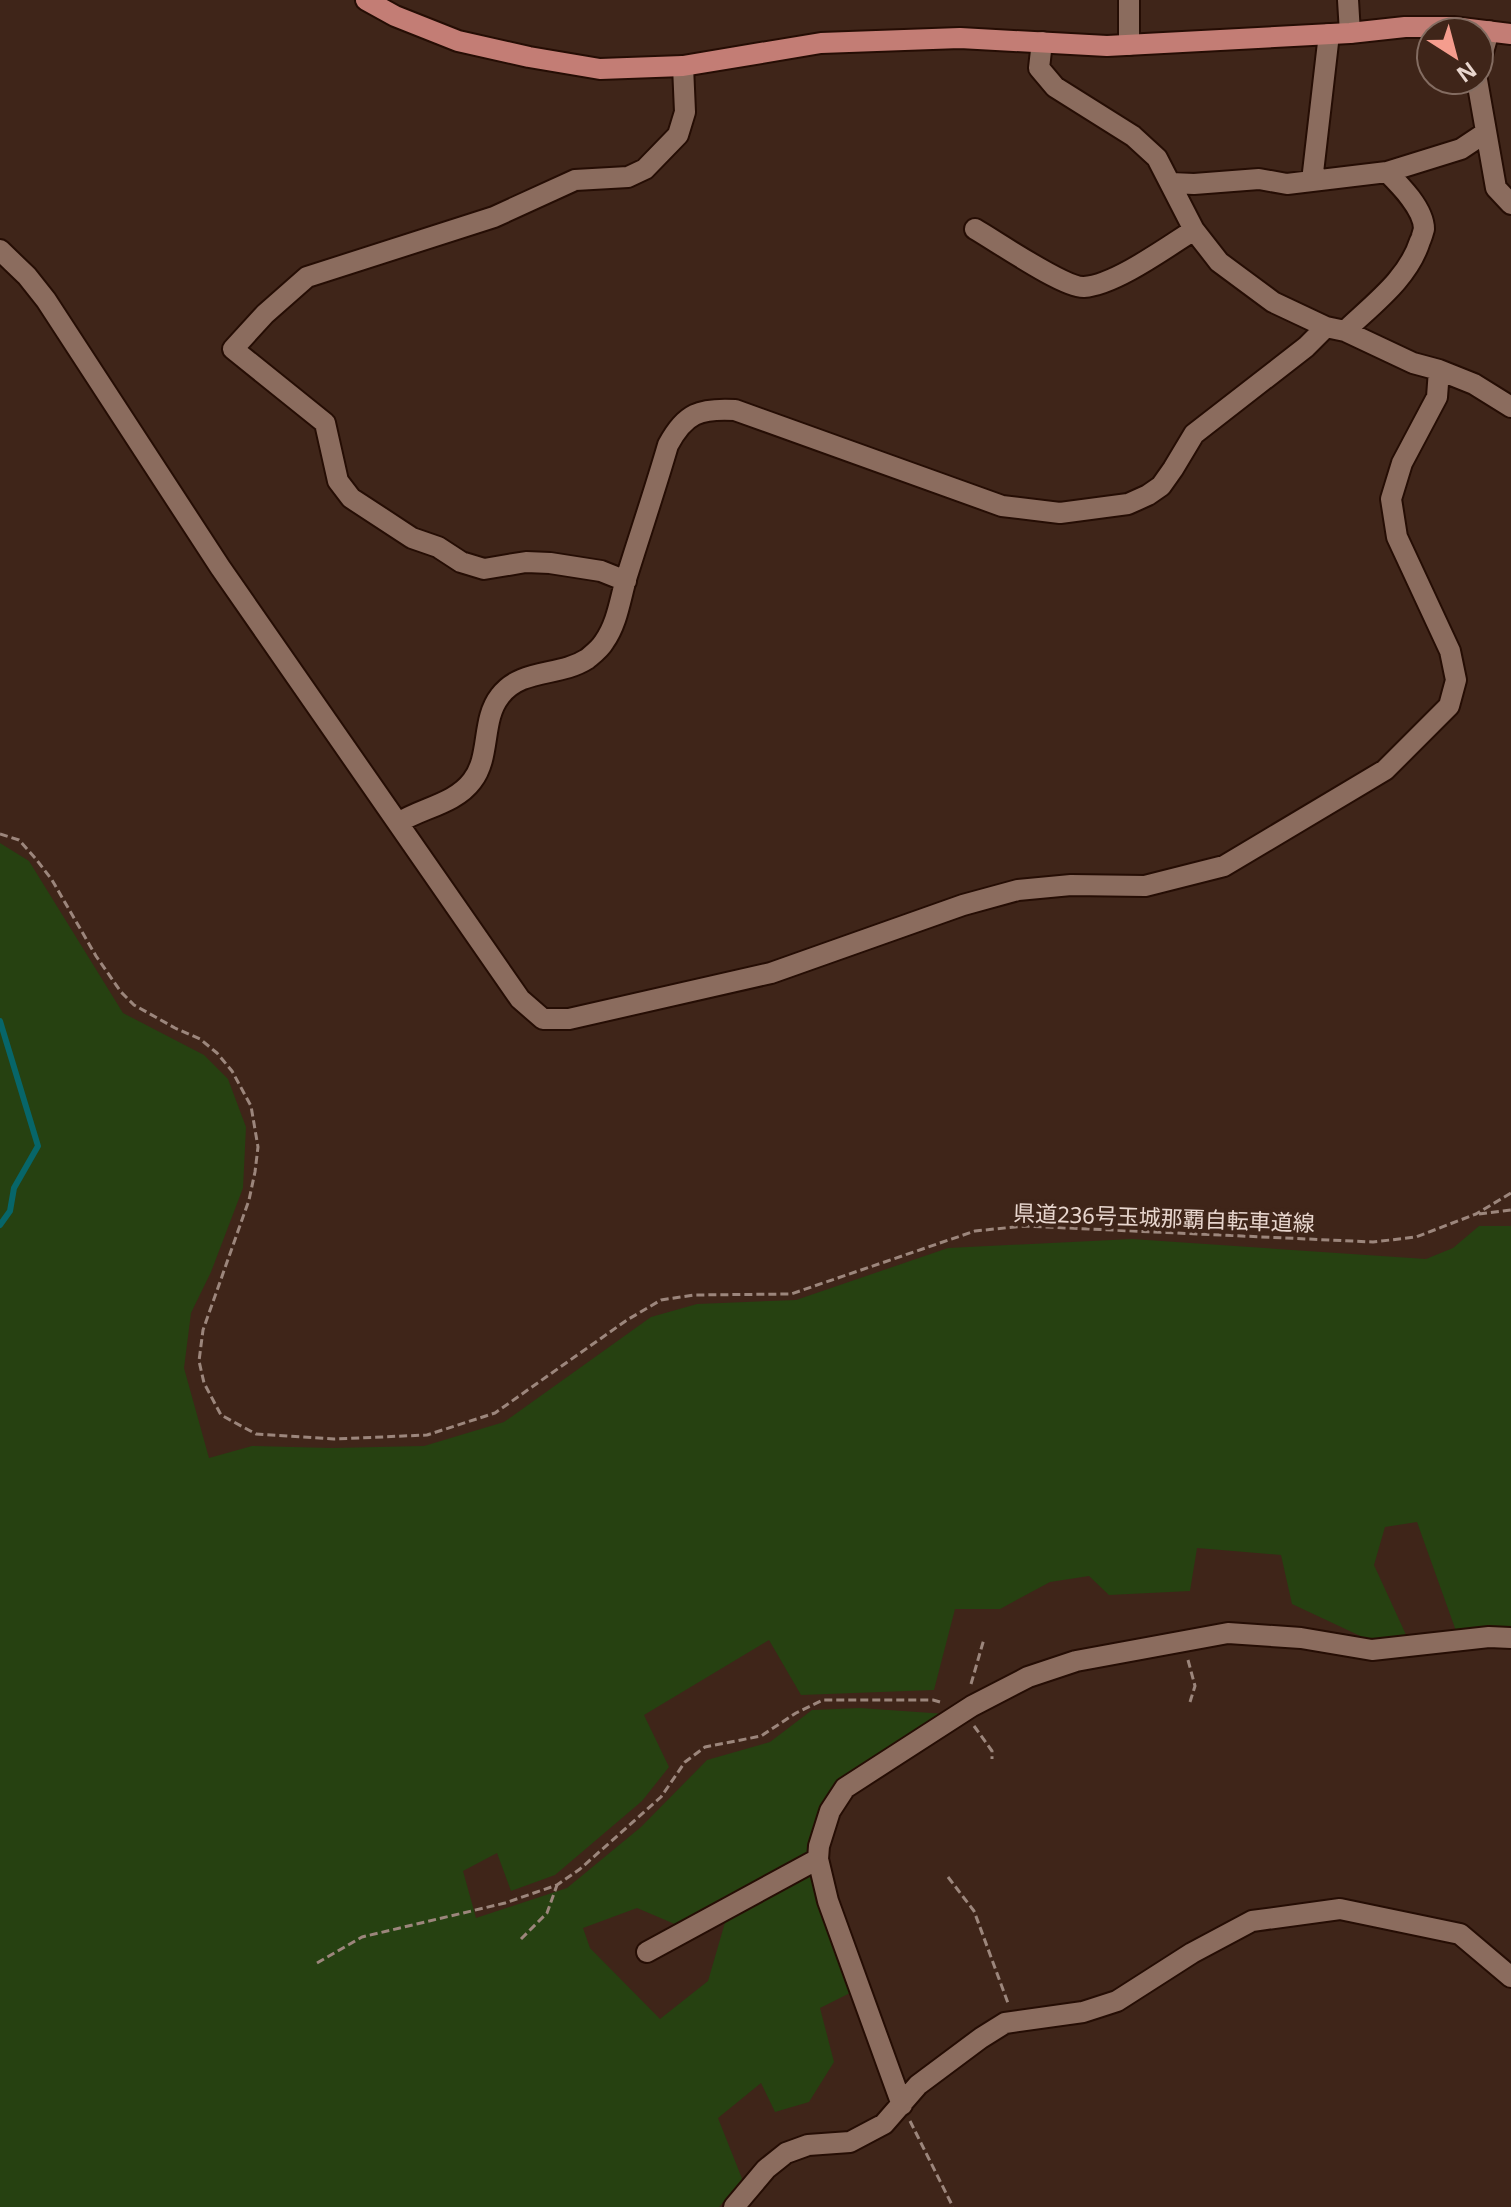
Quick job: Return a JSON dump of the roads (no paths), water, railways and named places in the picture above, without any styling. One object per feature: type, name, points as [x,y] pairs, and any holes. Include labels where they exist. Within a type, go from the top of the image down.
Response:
[{"type":"main road","points":[[366,0],[395,16],[458,41],[600,69],[683,66],[821,43],[960,38],[1107,46],[1415,27]]},
{"type":"street","points":[[1129,0],[1129,45]]},
{"type":"street","points":[[1348,0],[1350,33]]},
{"type":"street","points":[[1312,181],[1329,34]]},
{"type":"street","points":[[1042,42],[1039,68],[1055,87],[1133,136],[1157,158],[1194,230],[1219,262],[1273,302],[1413,363],[1474,384],[1511,407]]},
{"type":"street","points":[[626,581],[601,571],[550,563],[526,562],[484,569],[461,562],[438,547],[412,538],[351,498],[338,481],[325,423],[233,349],[265,314],[307,277],[494,217],[575,180],[628,177],[645,169],[678,135],[685,112],[683,66]]},
{"type":"street","points":[[1479,96],[1496,188],[1511,204]]},
{"type":"street","points":[[1171,183],[1259,179],[1287,184],[1387,172],[1461,149],[1485,133]]},
{"type":"street","points":[[398,823],[444,802],[471,783],[480,767],[493,708],[509,686],[521,678],[573,667],[605,642],[612,628],[668,445],[689,416],[711,409],[735,410],[1002,506],[1060,513],[1128,504],[1161,486],[1194,434],[1401,278],[1416,255],[1424,229],[1417,208],[1387,172]]},
{"type":"street","points":[[975,229],[1056,277],[1081,288],[1103,283],[1194,230]]},
{"type":"street","points":[[0,250],[46,300],[220,567],[520,999],[543,1019],[569,1019],[771,973],[963,905],[1018,890],[1071,885],[1145,886],[1224,866],[1385,770],[1449,706],[1456,680],[1450,651],[1397,537],[1391,499],[1402,463],[1437,397],[1439,370]]},
{"type":"street","points":[[902,2105],[828,1901],[818,1859],[830,1811],[845,1788],[964,1711],[1028,1677],[1076,1661],[1228,1633],[1301,1638],[1372,1650],[1489,1637],[1511,1638]]},
{"type":"street","points":[[647,1952],[818,1859]]},
{"type":"street","points":[[734,2207],[766,2169],[786,2153],[808,2145],[850,2142],[884,2124],[918,2085],[1005,2023],[1083,2012],[1117,2001],[1192,1953],[1252,1921],[1340,1909],[1460,1934],[1511,1977]]},
{"type":"waterway","points":[[0,1021],[38,1146],[14,1188],[10,1211],[0,1225]]}]
